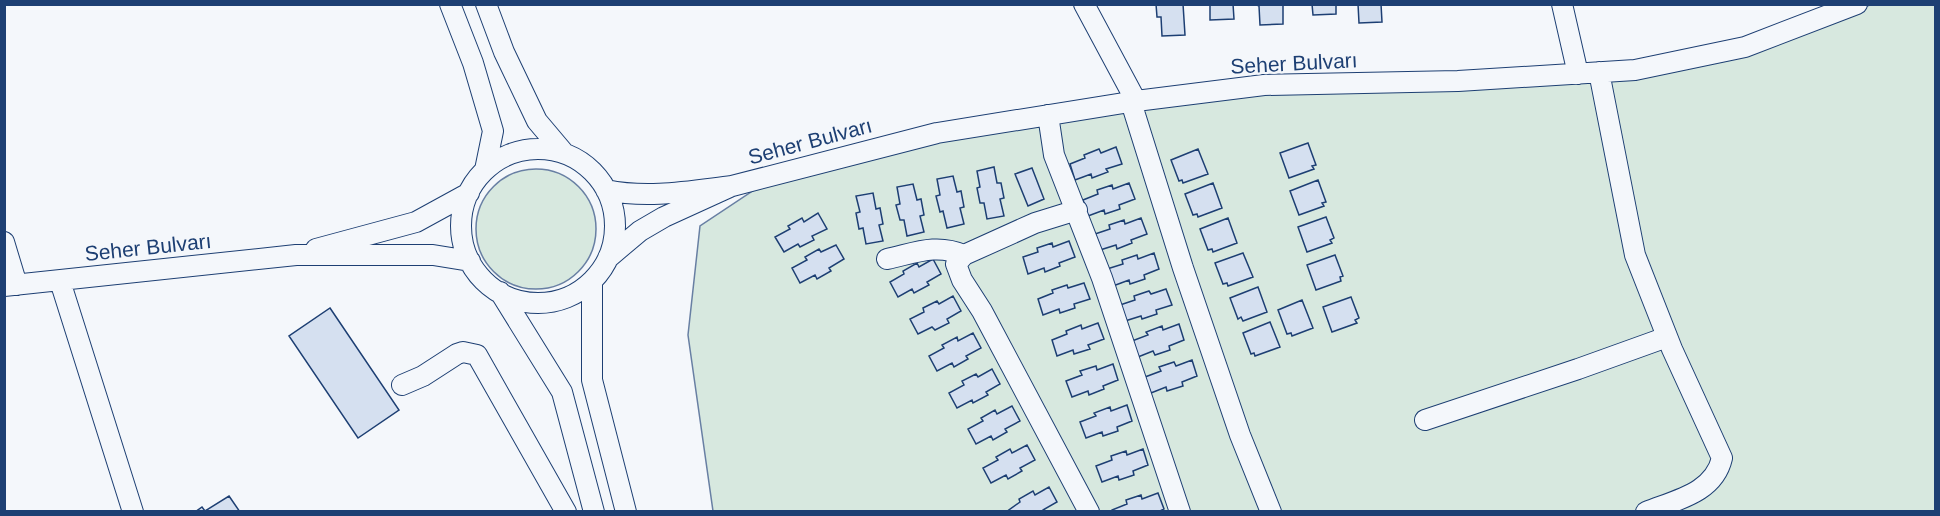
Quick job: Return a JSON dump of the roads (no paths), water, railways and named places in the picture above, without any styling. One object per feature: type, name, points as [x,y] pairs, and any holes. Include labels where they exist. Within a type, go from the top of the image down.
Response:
[{"type":"street","points":[[450,4],[473,63],[493,131],[485,170]]},
{"type":"street","points":[[486,4],[504,52],[537,121],[564,153],[588,168],[606,190],[612,203],[615,224],[613,245],[608,258],[591,281],[568,297],[547,302],[526,302],[500,292],[488,284],[470,261],[465,248],[462,220],[469,193],[485,170],[496,161],[522,150],[536,149],[564,153]]},
{"type":"street","points":[[1084,4],[1133,102],[1186,279],[1240,435],[1271,512]]},
{"type":"street","points":[[1562,4],[1578,74]]},
{"type":"street","name":"Seher Bulvarı","points":[[606,190],[627,195],[655,195],[732,186],[937,133],[1133,102],[1264,85],[1458,81],[1635,70],[1745,47],[1857,4]]},
{"type":"street","points":[[1599,72],[1635,255],[1667,337],[1722,458],[1715,478],[1705,486],[1646,512]]},
{"type":"street","points":[[1048,115],[1054,155],[1102,278],[1180,512]]},
{"type":"street","name":"Seher Bulvarı","points":[[608,258],[640,231],[664,217],[732,186]]},
{"type":"street","name":"Seher Bulvarı","points":[[296,255],[416,222],[469,193]]},
{"type":"street","points":[[1077,210],[1035,223],[964,255],[956,264],[959,274],[982,310],[1089,512]]},
{"type":"street","points":[[4,242],[11,286]]},
{"type":"street","points":[[886,260],[939,248],[964,255]]},
{"type":"street","name":"Seher Bulvarı","points":[[11,286],[296,255],[433,255],[470,261]]},
{"type":"street","points":[[60,281],[133,512]]},
{"type":"street","points":[[591,281],[592,380],[626,512]]},
{"type":"street","points":[[500,292],[562,392],[594,511]]},
{"type":"street","points":[[1425,420],[1667,337]]},
{"type":"street","points":[[402,385],[423,376],[457,354],[463,352],[477,356],[566,512]]}]
